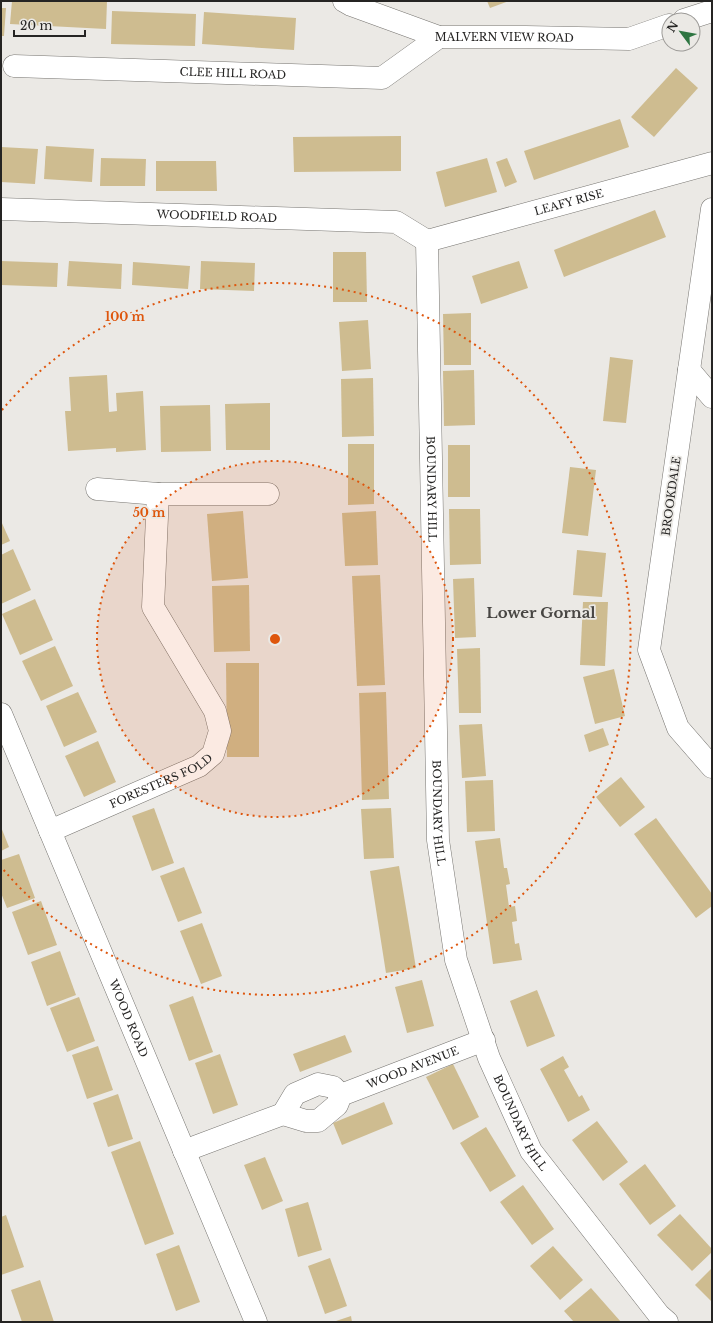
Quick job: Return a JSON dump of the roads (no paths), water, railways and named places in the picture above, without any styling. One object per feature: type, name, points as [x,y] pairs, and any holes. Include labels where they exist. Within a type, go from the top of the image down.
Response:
[{"type":"street","name":"MALVERN VIEW ROAD","points":[[344,1],[351,5],[439,37],[629,39],[661,28]]},
{"type":"street","points":[[701,14],[712,10]]},
{"type":"street","name":"CLEE HILL ROAD","points":[[14,66],[382,78],[439,37]]},
{"type":"street","name":"LEAFY RISE","points":[[426,241],[712,163]]},
{"type":"street","name":"WOODFIELD ROAD","points":[[1,208],[396,222],[426,241]]},
{"type":"street","name":"BROOKDALE","points":[[712,209],[649,650],[678,728],[712,767]]},
{"type":"street","name":"BOUNDARY HILL","points":[[426,241],[438,840],[456,960],[489,1058],[531,1151],[659,1315],[667,1322]]},
{"type":"street","points":[[689,370],[712,397]]},
{"type":"street","points":[[97,488],[158,494],[268,494]]},
{"type":"street","name":"FORESTERS FOLD","points":[[50,831],[199,766],[214,754],[220,731],[215,711],[153,607],[158,494]]},
{"type":"street","name":"WOOD ROAD","points":[[1,714],[256,1322]]},
{"type":"street","name":"WOOD AVENUE","points":[[341,1095],[484,1040]]},
{"type":"street","points":[[184,1151],[283,1114],[306,1121],[318,1120],[336,1105],[341,1095],[333,1087],[318,1084],[295,1094],[283,1114]]},
{"type":"district","name":"Lower Gornal","points":[[541,612]]}]
